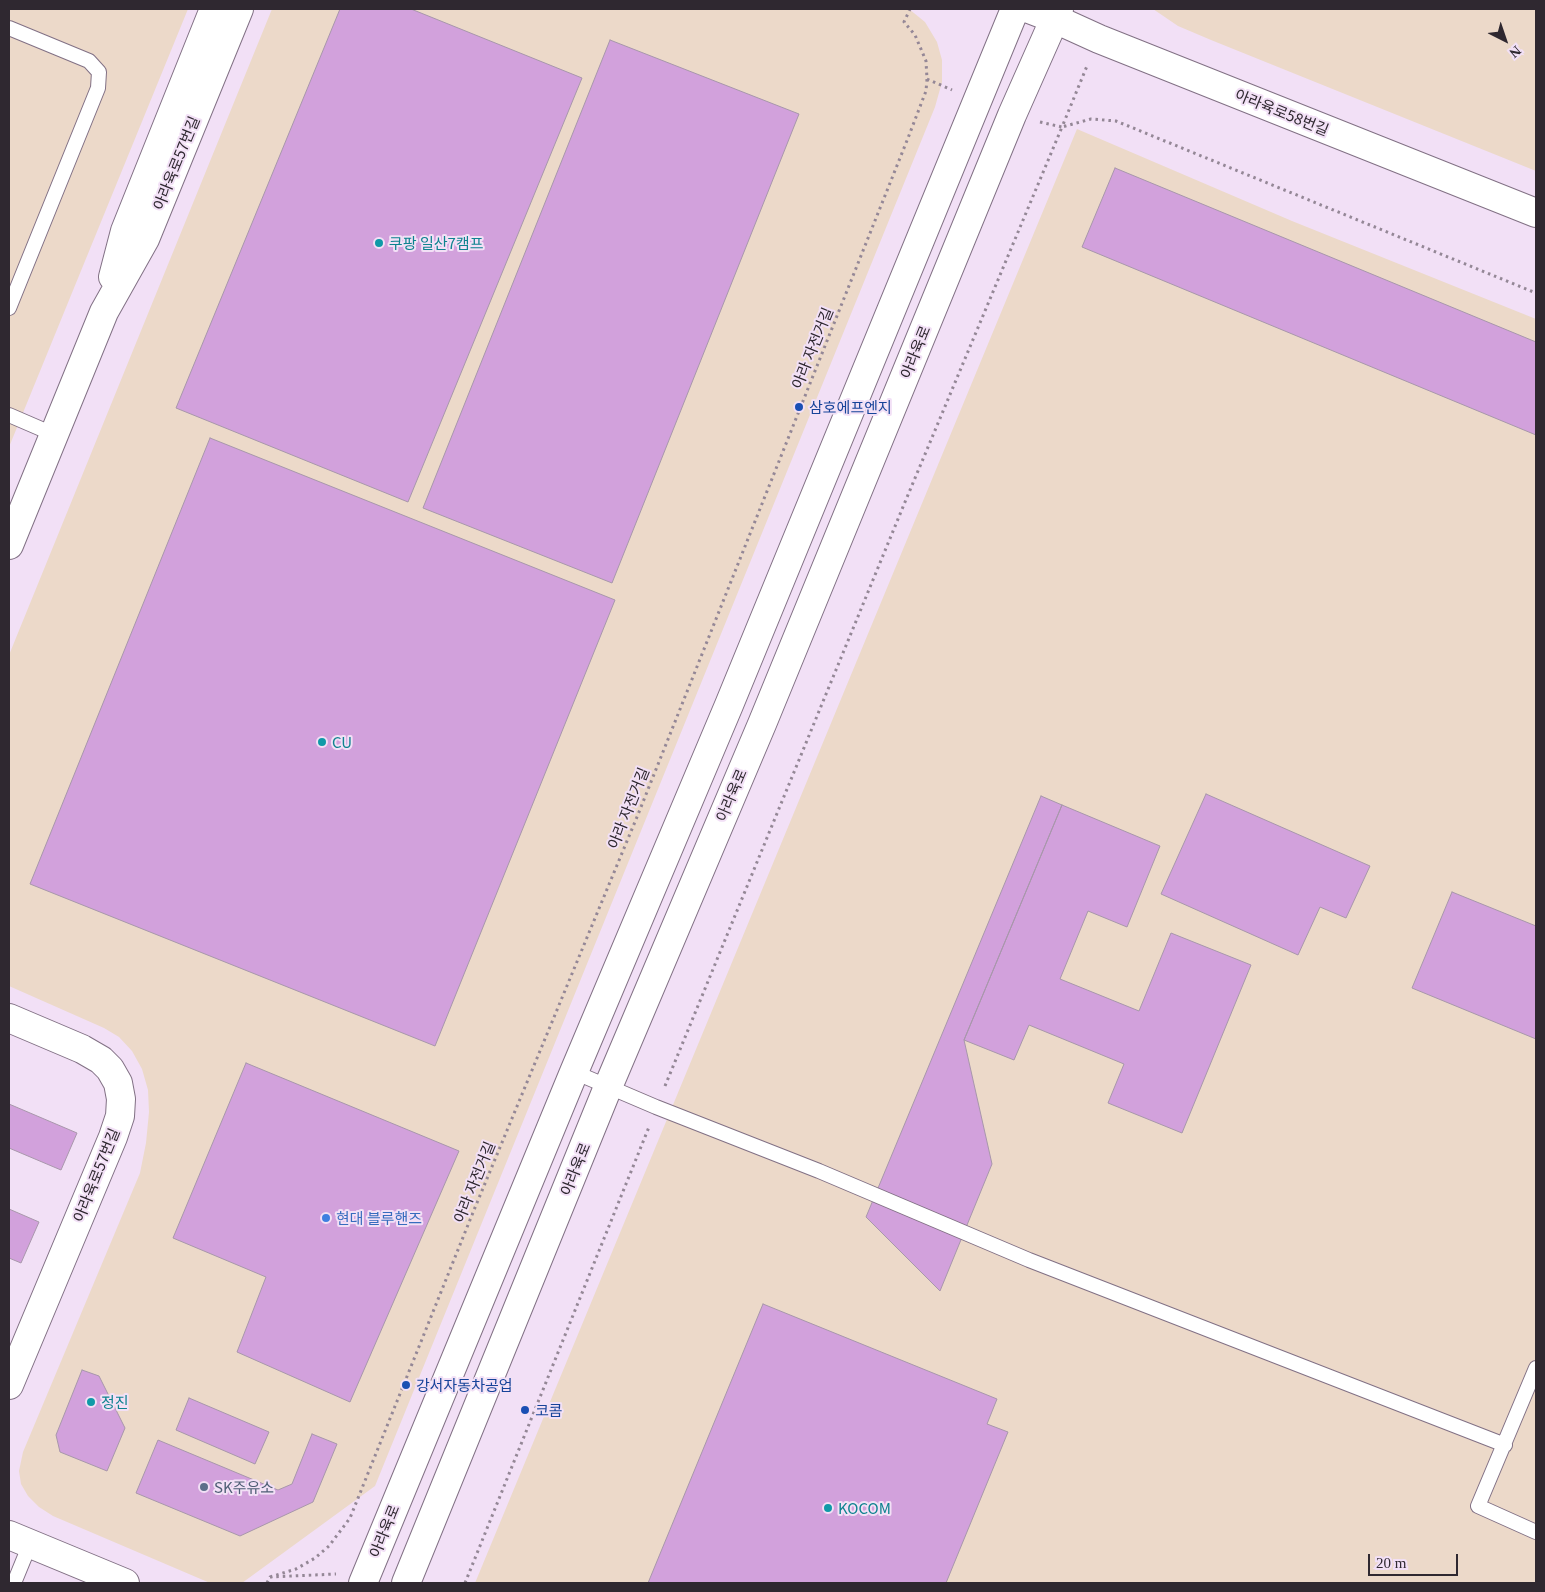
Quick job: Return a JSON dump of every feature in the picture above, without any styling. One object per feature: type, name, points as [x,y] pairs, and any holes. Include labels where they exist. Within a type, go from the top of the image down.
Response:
[{"type":"street","name":"아라육로57번길","points":[[104,312],[125,231],[214,9]]},
{"type":"street","name":"아라육로57번길","points":[[9,545],[104,312],[145,239],[239,9]]},
{"type":"street","name":"아라육로","points":[[365,1577],[574,1072],[729,705],[1014,9]]},
{"type":"street","name":"아라육로58번길","points":[[1029,9],[1057,14],[1099,39],[1536,213]]},
{"type":"street","name":"아라육로","points":[[406,1583],[608,1087],[762,724],[1008,124],[1057,14]]},
{"type":"street","name":"아라육로57번길","points":[[9,1018],[82,1049],[101,1060],[110,1069],[118,1084],[121,1099],[120,1116],[113,1137],[9,1384]]},
{"type":"street","points":[[19,1539],[125,1583]]},
{"type":"lane","points":[[9,28],[89,61],[99,72],[98,88],[9,308]]},
{"type":"lane","points":[[9,415],[53,434]]},
{"type":"lane","points":[[574,1072],[656,1107],[819,1171],[1029,1260],[1505,1445]]},
{"type":"lane","points":[[1536,1368],[1478,1506],[1536,1532]]},
{"type":"lane","points":[[14,1583],[19,1539]]},
{"type":"path","name":"아라 자전거길","points":[[270,1577],[296,1569],[316,1558],[329,1546],[350,1518],[637,817],[926,91],[926,61],[915,35],[904,22],[910,9]]},
{"type":"path","points":[[465,1583],[656,1107],[905,502],[1062,127],[1091,119],[1116,121],[1536,293]]},
{"type":"path","points":[[267,1583],[270,1577],[365,1577]]},
{"type":"shaded area","points":[[9,9],[188,9],[9,447]]},
{"type":"shaded area","points":[[272,9],[909,9],[925,22],[937,42],[942,60],[942,82],[935,107],[375,1486],[242,1583],[210,1583],[53,1516],[39,1507],[28,1496],[21,1484],[19,1471],[23,1452],[140,1173],[146,1143],[149,1112],[148,1090],[142,1069],[132,1051],[119,1037],[104,1028],[9,986],[9,655]]},
{"type":"shaded area","points":[[1153,9],[1536,9],[1536,171],[1211,40],[1178,26]]},
{"type":"shaded area","points":[[1077,129],[1292,221],[1536,319],[1536,1583],[475,1583]]},
{"type":"building","name":"쿠팡 일산7캠프","points":[[340,9],[411,9],[582,78],[408,502],[176,408]]},
{"type":"building","points":[[610,40],[799,114],[612,583],[423,508]]},
{"type":"building","points":[[1115,168],[1536,342],[1536,435],[1082,247]]},
{"type":"building","name":"CU","points":[[210,438],[615,600],[435,1046],[30,884]]},
{"type":"building","points":[[1206,794],[1370,866],[1346,918],[1320,907],[1298,955],[1161,894]]},
{"type":"building","points":[[1041,796],[1062,805],[964,1040],[992,1164],[940,1291],[866,1217]]},
{"type":"building","points":[[1062,805],[1160,846],[1127,927],[1088,911],[1060,979],[1139,1011],[1171,933],[1251,965],[1182,1133],[1108,1103],[1124,1064],[1029,1025],[1014,1060],[964,1040]]},
{"type":"building","points":[[1452,892],[1536,926],[1536,1039],[1412,988]]},
{"type":"building","points":[[246,1063],[459,1151],[350,1402],[237,1352],[266,1277],[173,1238]]},
{"type":"building","points":[[9,1104],[77,1133],[61,1170],[9,1148]]},
{"type":"building","points":[[9,1209],[39,1222],[21,1263],[9,1258]]},
{"type":"building","name":"KOCOM","points":[[763,1304],[997,1399],[987,1424],[1008,1432],[946,1583],[648,1583]]},
{"type":"building","name":"정진","points":[[82,1370],[99,1376],[125,1428],[107,1471],[60,1452],[56,1435]]},
{"type":"building","points":[[189,1398],[269,1432],[255,1464],[176,1430]]},
{"type":"building","name":"SK주유소","points":[[312,1434],[337,1444],[313,1502],[240,1536],[136,1493],[158,1440],[278,1490],[292,1484]]},
{"type":"place","name":"쿠팡 일산7캠프","points":[[379,243]]},
{"type":"place","name":"삼호에프엔지","points":[[799,407]]},
{"type":"place","name":"CU","points":[[322,742]]},
{"type":"place","name":"현대 블루핸즈","points":[[326,1218]]},
{"type":"place","name":"강서자동차공업","points":[[406,1385]]},
{"type":"place","name":"정진","points":[[91,1402]]},
{"type":"place","name":"코콤","points":[[525,1410]]},
{"type":"place","name":"SK주유소","points":[[204,1487]]},
{"type":"place","name":"KOCOM","points":[[828,1508]]}]
